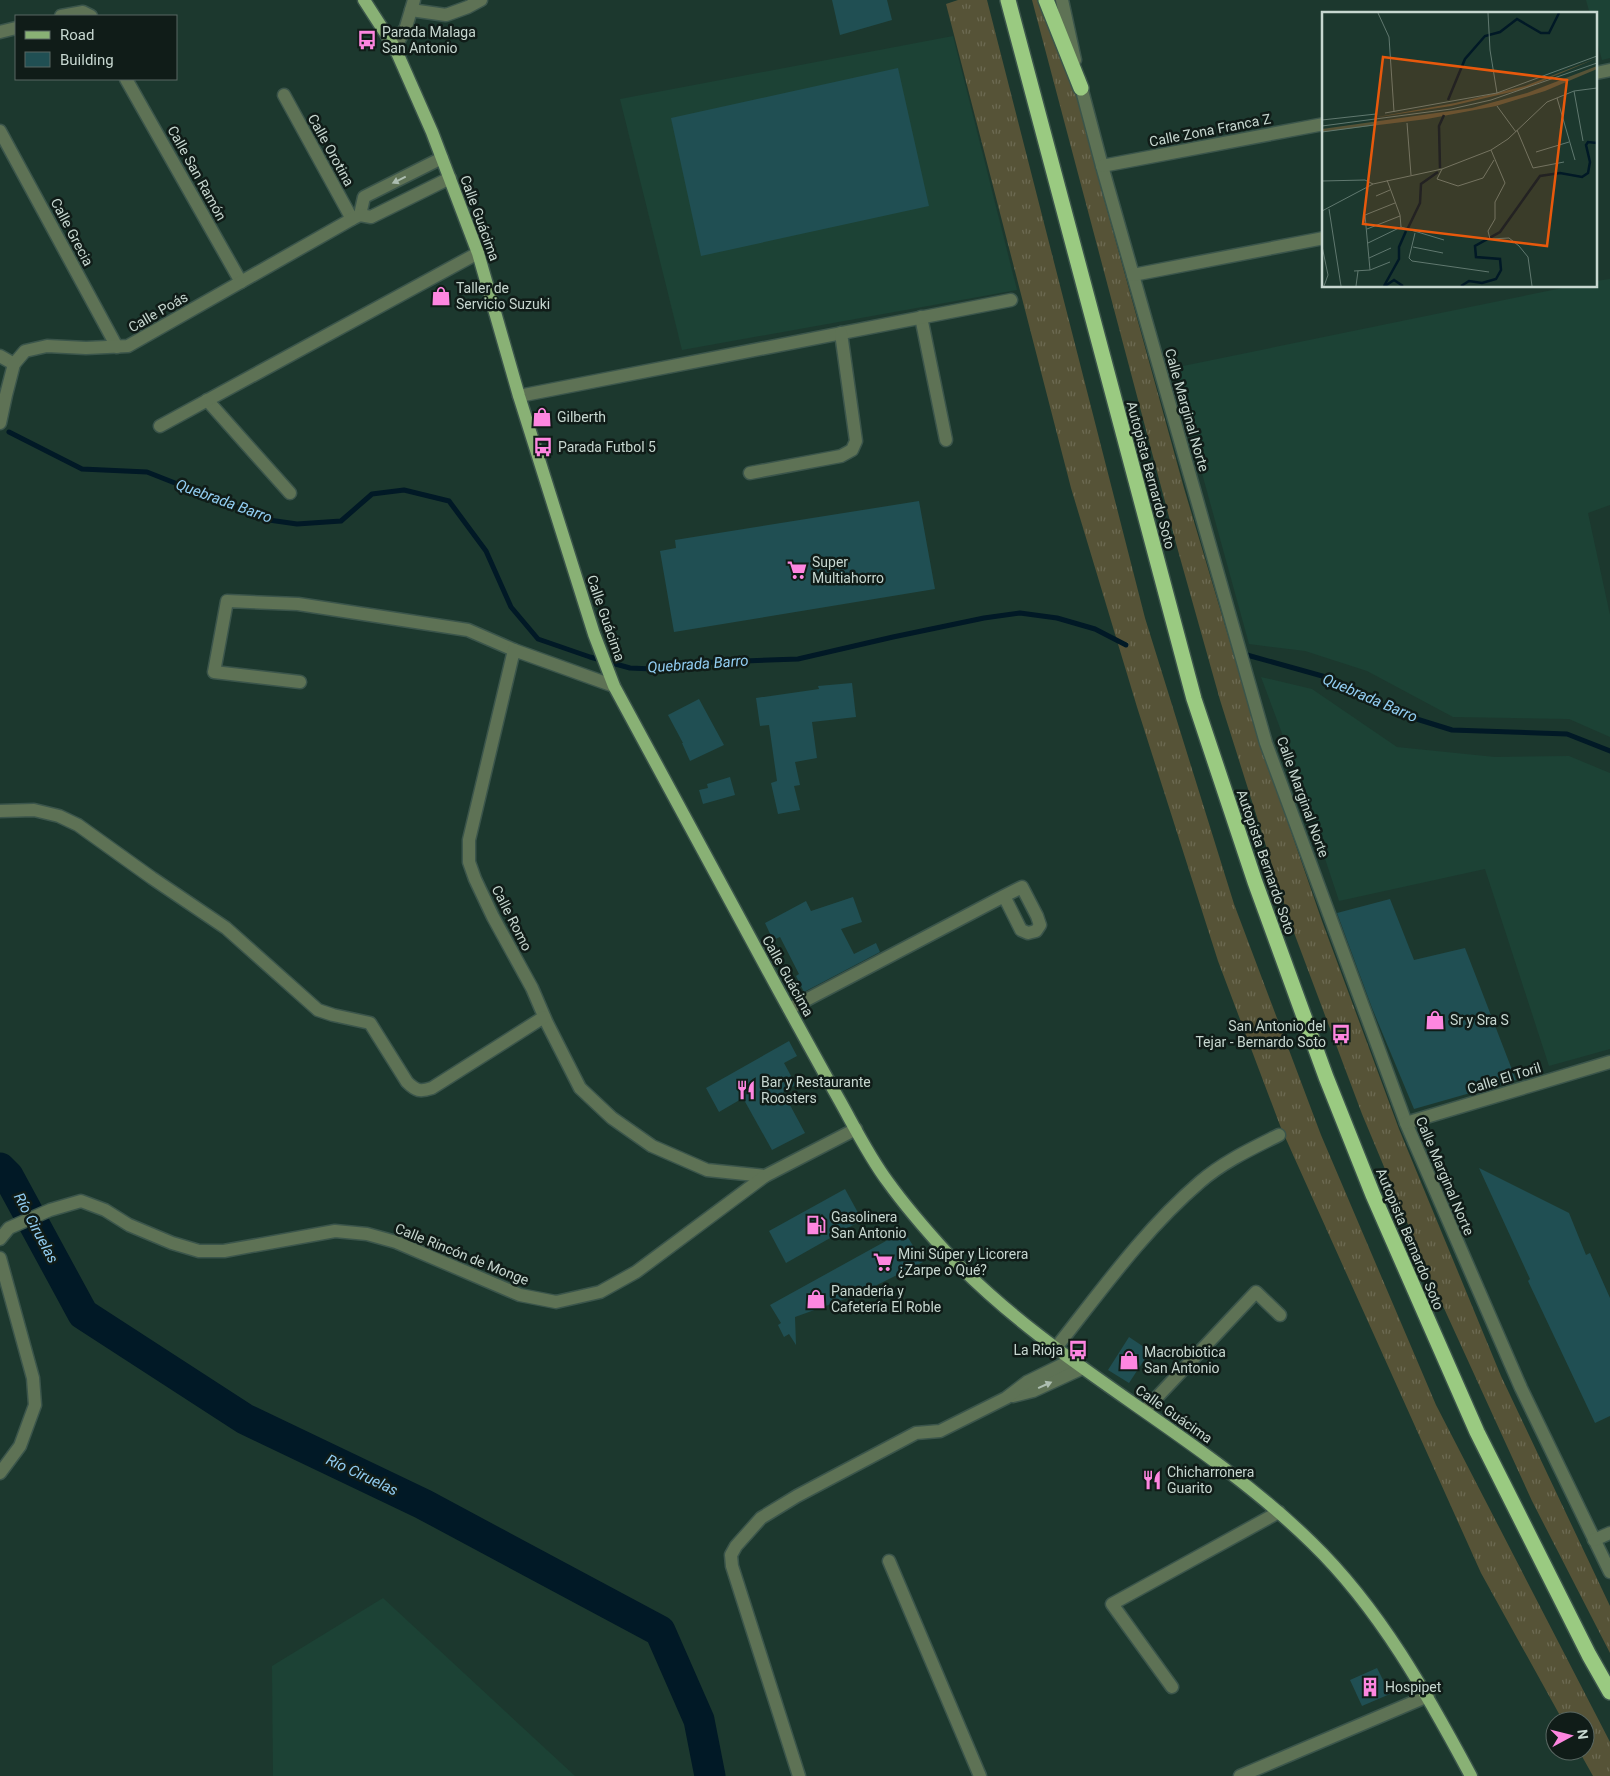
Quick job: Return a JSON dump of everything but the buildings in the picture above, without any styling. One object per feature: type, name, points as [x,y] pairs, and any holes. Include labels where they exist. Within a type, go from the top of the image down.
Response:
[{"type":"highway","name":"Autopista Bernardo Soto","points":[[1008,0],[1194,700],[1255,882],[1326,1077],[1373,1195],[1477,1432],[1589,1655],[1610,1692]]},
{"type":"highway","points":[[1046,0],[1081,88]]},
{"type":"main road","name":"Calle Guácima","points":[[364,0],[395,48],[442,158],[478,254],[519,396],[594,634],[614,686],[789,1009],[886,1180],[920,1223],[975,1281],[1055,1348],[1221,1465],[1279,1512],[1313,1544],[1344,1577],[1372,1613],[1428,1696],[1471,1776]]},
{"type":"street","points":[[395,48],[406,27],[413,5],[446,15],[481,0]]},
{"type":"street","name":"Calle Marginal Norte","points":[[1062,0],[1081,88],[1102,166],[1266,743],[1406,1123],[1520,1388],[1610,1572]]},
{"type":"street","points":[[66,15],[82,12],[89,15]]},
{"type":"street","points":[[0,32],[15,28]]},
{"type":"street","name":"Calle San Ramón","points":[[127,80],[241,282]]},
{"type":"street","name":"Calle Orotina","points":[[284,95],[356,217]]},
{"type":"street","name":"Calle Zona Franca Z","points":[[1102,166],[1322,124]]},
{"type":"street","name":"Calle Grecia","points":[[0,131],[117,347]]},
{"type":"street","points":[[356,217],[364,197],[442,158]]},
{"type":"street","name":"Calle Poás","points":[[14,364],[25,351],[48,346],[86,348],[128,346],[356,217],[371,217],[450,178]]},
{"type":"street","points":[[1133,275],[1322,238]]},
{"type":"street","points":[[160,426],[478,254]]},
{"type":"street","points":[[519,396],[1012,300]]},
{"type":"street","points":[[921,317],[946,440]]},
{"type":"street","points":[[750,473],[841,456],[852,450],[856,441],[841,333]]},
{"type":"street","points":[[0,356],[14,364],[0,423]]},
{"type":"street","points":[[207,400],[290,493]]},
{"type":"street","points":[[300,682],[214,672],[227,601],[298,604],[468,630],[514,650],[614,686]]},
{"type":"street","name":"Calle Romo","points":[[514,650],[469,840],[469,862],[493,917],[532,988],[544,1017],[580,1088],[612,1118],[652,1146],[707,1170],[766,1176]]},
{"type":"street","points":[[0,811],[34,810],[59,816],[78,825],[226,928],[318,1010],[370,1023],[414,1090],[422,1091],[432,1088],[544,1017]]},
{"type":"street","points":[[789,1009],[1004,896]]},
{"type":"street","name":"Calle El Toril","points":[[1406,1123],[1610,1062]]},
{"type":"street","name":"Calle Rincón de Monge","points":[[0,1238],[9,1228],[50,1210],[81,1201],[105,1210],[129,1225],[172,1243],[199,1251],[224,1251],[335,1231],[367,1234],[396,1242],[520,1295],[556,1302],[600,1292],[636,1272],[766,1176],[856,1129]]},
{"type":"street","points":[[1055,1348],[1148,1232],[1201,1181],[1233,1158],[1278,1135]]},
{"type":"street","points":[[0,1258],[32,1378],[35,1405],[20,1446],[0,1473]]},
{"type":"street","points":[[1144,1410],[1256,1292],[1280,1315]]},
{"type":"street","points":[[799,1776],[732,1566],[731,1556],[736,1546],[761,1518],[797,1496],[916,1433],[940,1432],[1006,1398],[1027,1382],[1072,1360]]},
{"type":"street","points":[[1006,1398],[1032,1391],[1083,1368]]},
{"type":"street","points":[[1172,1687],[1112,1604],[1279,1512]]},
{"type":"street","points":[[1594,1540],[1610,1533]]},
{"type":"street","points":[[889,1561],[980,1776]]},
{"type":"street","points":[[1240,1776],[1428,1696]]},
{"type":"shaded area","points":[[1586,0],[1610,0],[1610,58],[1602,60],[1598,45],[1598,12],[1589,12]]},
{"type":"shaded area","points":[[953,36],[1017,290],[682,350],[620,99]]},
{"type":"shaded area","points":[[1610,279],[1610,505],[1588,513],[1610,615],[1610,737],[1569,719],[1453,717],[1367,671],[1305,651],[1249,644],[1173,368],[1562,288],[1598,288],[1598,281]]},
{"type":"shaded area","points":[[1261,677],[1312,689],[1397,747],[1495,757],[1569,756],[1610,773],[1610,1049],[1549,1066],[1485,869],[1339,901],[1296,771]]},
{"type":"shaded area","points":[[383,1598],[575,1776],[273,1776],[272,1666]]},
{"type":"green space","points":[[958,0],[987,0],[1145,618],[1234,904],[1321,1135],[1436,1405],[1594,1711],[1557,1711],[1481,1573],[1281,1128],[1218,961],[1137,707],[1071,488],[946,4]]},
{"type":"green space","points":[[1032,0],[1038,0],[1076,90],[1098,177],[1184,488],[1258,736],[1322,921],[1399,1129],[1501,1376],[1610,1606],[1610,1653],[1532,1501],[1432,1282],[1362,1114],[1290,922],[1220,700],[1177,547]]},
{"type":"green space","points":[[1595,1713],[1610,1742],[1610,1776],[1593,1776],[1585,1761],[1595,1761]]},
{"type":"waterway","name":"Quebrada Barro","points":[[9,432],[82,469],[147,472],[269,520],[297,524],[341,521],[372,494],[404,490],[449,501],[486,551],[511,607],[538,639],[590,657],[630,668],[653,669],[691,663],[798,659],[984,618],[1020,613],[1057,618],[1095,629],[1126,645]]},
{"type":"waterway","name":"Quebrada Barro","points":[[1247,655],[1333,679],[1394,712],[1452,730],[1567,734],[1610,751]]},
{"type":"waterway","name":"Río Ciruelas","points":[[0,1168],[8,1176],[83,1314],[245,1419],[423,1504],[660,1631],[699,1720],[710,1776]]},
{"type":"place","name":"Parada Malaga San Antonio","points":[[367,40]]},
{"type":"place","name":"Taller de Servicio Suzuki","points":[[441,296]]},
{"type":"place","name":"Gilberth","points":[[542,417]]},
{"type":"place","name":"Parada Futbol 5","points":[[543,447]]},
{"type":"place","name":"Super Multiahorro","points":[[797,570]]},
{"type":"place","name":"Sr y Sra S","points":[[1435,1020]]},
{"type":"place","name":"San Antonio del Tejar - Bernardo Soto","points":[[1341,1034]]},
{"type":"place","name":"Bar y Restaurante Roosters","points":[[746,1090]]},
{"type":"place","name":"Gasolinera San Antonio","points":[[816,1225]]},
{"type":"place","name":"Mini Súper y Licorera ¿Zarpe o Qué?","points":[[883,1262]]},
{"type":"place","name":"Panadería y Cafetería El Roble","points":[[816,1299]]},
{"type":"place","name":"La Rioja","points":[[1078,1350]]},
{"type":"place","name":"Macrobiotica San Antonio","points":[[1129,1360]]},
{"type":"place","name":"Chicharronera Guarito","points":[[1152,1480]]},
{"type":"place","name":"Hospipet","points":[[1370,1687]]}]
